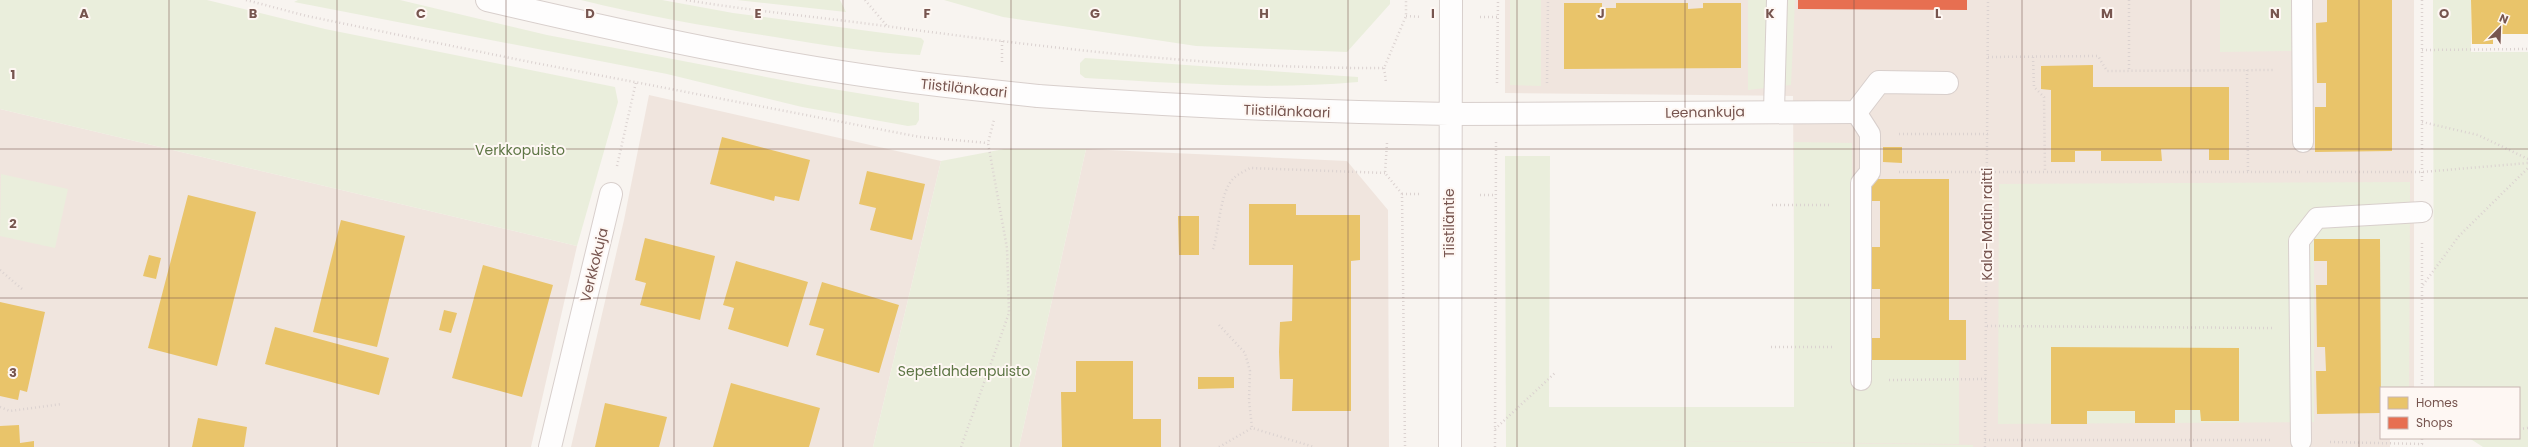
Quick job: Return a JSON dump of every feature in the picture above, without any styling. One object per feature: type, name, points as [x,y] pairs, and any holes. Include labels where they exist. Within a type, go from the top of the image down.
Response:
[{"type":"street","name":"Tiistilänkaari","points":[[486,0],[652,38],[806,67],[964,88],[1038,96],[1178,106],[1450,114]]},
{"type":"street","name":"Tiistiläntie","points":[[1450,447],[1451,0]]},
{"type":"street","points":[[1856,112],[1879,82],[1947,83]]},
{"type":"street","name":"Leenankuja","points":[[1450,114],[1496,115],[1774,111],[1856,112]]},
{"type":"street","name":"Verkkokuja","points":[[550,447],[611,194]]},
{"type":"lane","points":[[1774,111],[1777,0]]},
{"type":"lane","points":[[2302,0],[2303,142]]},
{"type":"lane","points":[[1856,112],[1870,134],[1870,172],[1861,183],[1861,380]]},
{"type":"lane","points":[[2301,441],[2299,241],[2317,218],[2422,212]]},
{"type":"path","points":[[246,0],[322,19],[920,137],[988,143],[1007,248],[1009,313],[961,447]]},
{"type":"path","points":[[686,0],[1002,42],[1153,57],[1310,68],[1384,68]]},
{"type":"path","points":[[865,0],[888,26]]},
{"type":"path","points":[[1405,447],[1402,194],[1385,173],[1389,113],[1384,68],[1406,16],[1406,0]]},
{"type":"path","points":[[1495,447],[1496,115],[1498,0]]},
{"type":"path","points":[[1547,114],[1548,0]]},
{"type":"path","name":"Kala-Matin raitti","points":[[1985,447],[1987,380],[1988,0]]},
{"type":"path","points":[[2129,0],[2129,71]]},
{"type":"path","points":[[2422,50],[2528,49]]},
{"type":"path","points":[[1988,57],[2098,56],[2107,71],[2302,70]]},
{"type":"path","points":[[2033,57],[2034,87],[2044,97],[2045,172]]},
{"type":"path","points":[[2247,70],[2248,172]]},
{"type":"path","points":[[611,194],[636,82]]},
{"type":"path","points":[[2422,122],[2478,135],[2528,159]]},
{"type":"path","points":[[1943,134],[1988,134]]},
{"type":"path","points":[[1870,172],[2422,172],[2528,162]]},
{"type":"path","points":[[1213,249],[1218,235],[1221,205],[1233,178],[1250,168],[1385,173]]},
{"type":"path","points":[[2422,286],[2459,236],[2528,168]]},
{"type":"path","points":[[1772,205],[1861,206]]},
{"type":"path","points":[[0,270],[22,289]]},
{"type":"path","points":[[1219,326],[1245,353],[1250,371],[1249,400],[1252,428]]},
{"type":"path","points":[[1986,326],[2300,328]]},
{"type":"path","points":[[1771,347],[1860,348]]},
{"type":"path","points":[[1495,430],[1556,372]]},
{"type":"path","points":[[1861,380],[1987,380]]},
{"type":"path","points":[[0,406],[10,411],[62,404]]},
{"type":"path","points":[[1219,447],[1252,428],[1314,447]]},
{"type":"path","points":[[1985,440],[2301,441],[2422,444],[2422,439]]},
{"type":"shaded area","points":[[1505,0],[2414,0],[2414,387],[2380,387],[2380,439],[2390,439],[2390,447],[1506,447],[1795,407],[1793,96],[1505,93]]},
{"type":"shaded area","points":[[649,95],[941,161],[873,447],[571,447],[624,220]]},
{"type":"shaded area","points":[[0,109],[577,246],[531,447],[0,447]]},
{"type":"shaded area","points":[[1086,149],[1347,161],[1388,210],[1389,447],[1019,447]]},
{"type":"green space","name":"Verkkopuisto","points":[[0,0],[207,0],[325,29],[615,87],[618,102],[577,246],[0,109]]},
{"type":"green space","points":[[298,0],[400,0],[547,35],[808,85],[919,103],[919,120],[916,125],[908,126],[802,107],[667,74],[294,2]]},
{"type":"green space","points":[[581,0],[662,0],[733,13],[921,38],[924,41],[920,55],[866,51],[702,25]]},
{"type":"green space","points":[[737,0],[840,0],[846,12]]},
{"type":"green space","points":[[944,0],[1390,0],[1390,4],[1347,52],[1196,46],[1003,17]]},
{"type":"green space","points":[[1510,0],[1541,0],[1541,86],[1510,85]]},
{"type":"green space","points":[[1748,0],[1795,0],[1791,85],[1748,90]]},
{"type":"green space","points":[[2220,0],[2291,0],[2292,51],[2220,52]]},
{"type":"green space","points":[[2433,0],[2471,0],[2471,52],[2528,52],[2528,447],[2483,447],[2471,439],[2520,439],[2520,387],[2434,387]]},
{"type":"green space","points":[[1085,58],[1358,77],[1358,82],[1256,86],[1085,78],[1080,74],[1080,63]]},
{"type":"green space","points":[[1794,142],[1852,143],[1853,360],[1959,360],[1959,444],[1601,440],[1973,445],[1973,447],[1506,447],[1505,156],[1550,156],[1549,407],[1794,407]]},
{"type":"green space","name":"Sepetlahdenpuisto","points":[[1004,149],[1086,149],[1019,447],[873,447],[941,161]]},
{"type":"green space","points":[[1,174],[68,189],[55,248],[0,236]]},
{"type":"green space","points":[[2410,182],[2409,387],[2381,387],[2380,239],[2314,239],[2314,422],[1998,424],[1999,184]]},
{"type":"building: Homes","points":[[2327,0],[2392,0],[2392,151],[2315,152],[2315,107],[2326,107],[2326,83],[2317,83],[2316,23],[2327,22]]},
{"type":"building: Homes","points":[[2471,0],[2528,0],[2528,34],[2493,34],[2493,44],[2472,44]]},
{"type":"building: Homes","points":[[1564,3],[1602,3],[1602,8],[1616,8],[1616,3],[1688,3],[1688,9],[1703,8],[1703,3],[1741,3],[1741,68],[1564,69]]},
{"type":"building: Homes","points":[[2093,65],[2093,87],[2229,87],[2229,160],[2209,160],[2209,149],[2161,149],[2162,161],[2101,161],[2101,151],[2075,151],[2075,162],[2051,162],[2051,90],[2041,89],[2041,66]]},
{"type":"building: Homes","points":[[722,137],[810,160],[799,201],[775,196],[774,201],[710,184]]},
{"type":"building: Homes","points":[[1883,147],[1902,147],[1902,163],[1883,162]]},
{"type":"building: Homes","points":[[867,171],[925,184],[912,240],[870,230],[876,208],[859,204]]},
{"type":"building: Homes","points":[[1872,179],[1949,179],[1949,320],[1966,320],[1966,360],[1871,360],[1871,338],[1880,338],[1880,289],[1871,289],[1871,247],[1880,247],[1880,201],[1871,201]]},
{"type":"building: Homes","points":[[188,195],[256,212],[217,366],[148,348]]},
{"type":"building: Homes","points":[[1249,204],[1296,204],[1296,215],[1360,215],[1360,260],[1351,261],[1351,411],[1292,411],[1293,379],[1280,379],[1279,352],[1280,322],[1292,321],[1293,265],[1249,265]]},
{"type":"building: Homes","points":[[1178,216],[1199,216],[1199,255],[1179,255]]},
{"type":"building: Homes","points":[[341,220],[405,236],[377,347],[313,332]]},
{"type":"building: Homes","points":[[645,238],[715,256],[700,320],[640,305],[646,283],[635,280]]},
{"type":"building: Homes","points":[[2314,239],[2380,239],[2380,413],[2317,414],[2316,371],[2326,371],[2325,347],[2317,347],[2316,285],[2327,285],[2327,261],[2314,261]]},
{"type":"building: Homes","points":[[149,255],[161,258],[156,279],[143,276]]},
{"type":"building: Homes","points":[[736,261],[808,282],[788,347],[728,329],[734,308],[723,305]]},
{"type":"building: Homes","points":[[483,265],[553,285],[522,397],[452,378]]},
{"type":"building: Homes","points":[[822,282],[899,305],[879,373],[816,355],[824,329],[809,325]]},
{"type":"building: Homes","points":[[0,302],[45,312],[27,392],[20,390],[18,400],[0,396]]},
{"type":"building: Homes","points":[[444,310],[457,313],[451,333],[439,330]]},
{"type":"building: Homes","points":[[275,327],[389,358],[379,395],[265,364]]},
{"type":"building: Homes","points":[[2051,347],[2239,348],[2239,421],[2201,421],[2200,410],[2175,410],[2175,423],[2135,423],[2135,411],[2087,411],[2087,424],[2051,424]]},
{"type":"building: Homes","points":[[1076,361],[1133,361],[1133,419],[1161,419],[1161,447],[1062,447],[1061,392],[1076,392]]},
{"type":"building: Homes","points":[[1198,377],[1234,377],[1234,388],[1198,389]]},
{"type":"building: Homes","points":[[731,383],[820,408],[809,447],[713,447]]},
{"type":"building: Homes","points":[[605,403],[667,417],[659,447],[595,447]]},
{"type":"building: Homes","points":[[198,418],[247,427],[244,447],[192,447]]},
{"type":"building: Homes","points":[[19,425],[20,443],[34,441],[34,447],[0,447],[0,426]]},
{"type":"building: Shops","points":[[1798,0],[1967,0],[1967,10],[1798,9]]}]
